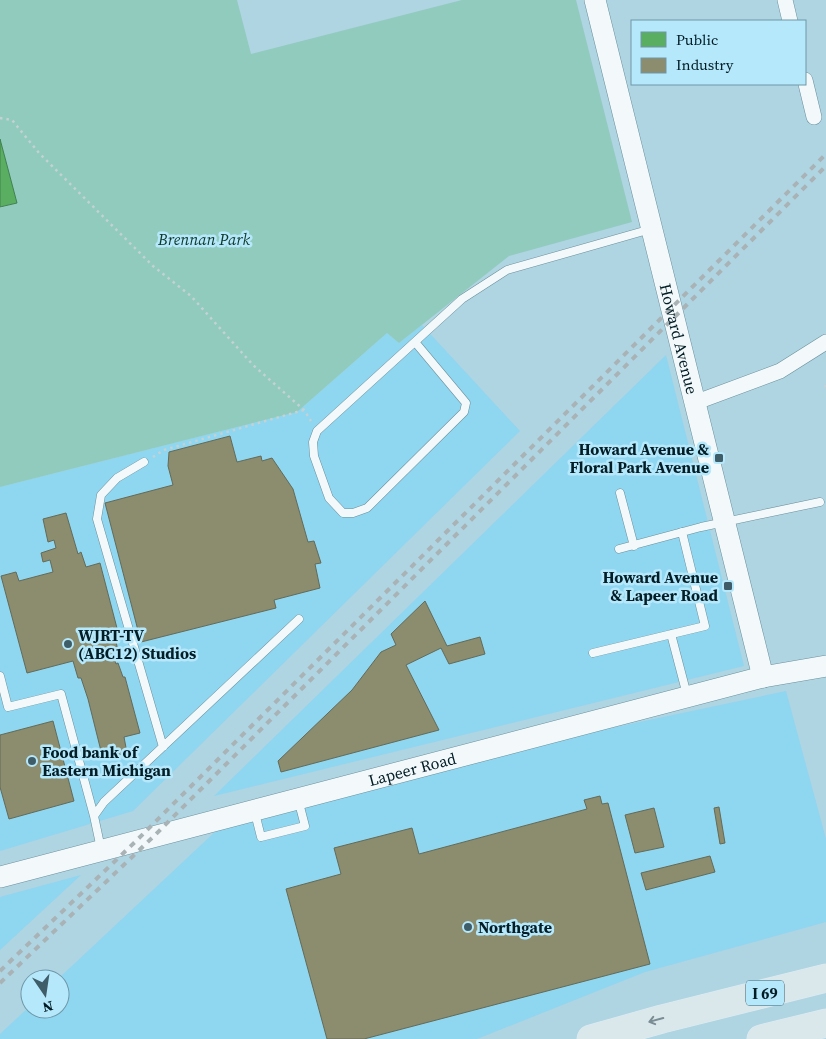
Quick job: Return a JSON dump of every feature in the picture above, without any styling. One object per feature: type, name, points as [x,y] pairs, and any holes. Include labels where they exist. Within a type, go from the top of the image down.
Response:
[{"type":"highway","points":[[703,1008],[826,972]]},
{"type":"highway","name":"I 69","points":[[591,1039],[703,1008],[826,978]]},
{"type":"highway","points":[[761,1039],[826,1024]]},
{"type":"main road","name":"Howard Avenue","points":[[595,0],[764,678]]},
{"type":"main road","name":"Lapeer Road","points":[[0,877],[688,697],[764,678],[826,666]]},
{"type":"street","points":[[785,0],[790,20]]},
{"type":"street","points":[[806,84],[814,117]]},
{"type":"street","points":[[694,403],[780,371],[826,342]]},
{"type":"lane","points":[[415,342],[466,402],[464,412],[367,508],[353,513],[343,513],[330,498],[314,456],[312,442],[318,431],[415,342],[462,299],[507,270],[651,229]]},
{"type":"lane","points":[[144,462],[117,478],[100,495],[97,519],[163,747]]},
{"type":"lane","points":[[620,493],[634,546]]},
{"type":"lane","points":[[619,549],[724,522],[820,502]]},
{"type":"lane","points":[[593,653],[705,626],[682,532]]},
{"type":"lane","points":[[94,816],[104,802],[300,619]]},
{"type":"lane","points":[[671,634],[688,697]]},
{"type":"lane","points":[[0,676],[8,707],[61,694],[102,851]]},
{"type":"path","points":[[0,118],[12,120],[39,153],[153,266],[191,296],[253,365],[304,410],[318,431]]},
{"type":"path","points":[[144,462],[164,450],[304,410]]},
{"type":"shaded area","points":[[422,325],[520,431],[133,811],[0,851],[0,487],[297,412],[387,333],[399,343]]},
{"type":"shaded area","points":[[666,355],[744,666],[214,796]]},
{"type":"shaded area","points":[[786,691],[826,839],[826,922],[645,972],[477,1039],[0,1039],[0,1034],[20,1015],[20,1019],[70,1019],[69,969],[217,830],[564,738]]},
{"type":"shaded area","points":[[81,875],[0,950],[0,897]]},
{"type":"green space","name":"Brennan Park","points":[[0,0],[237,0],[251,54],[462,0],[576,0],[632,222],[509,256],[399,343],[387,333],[297,412],[0,487],[0,208],[17,203],[0,139]]},
{"type":"building: Public","points":[[0,139],[17,203],[0,207]]},
{"type":"building: Industry","points":[[230,436],[237,462],[261,456],[262,461],[272,458],[293,489],[308,542],[314,541],[321,563],[315,564],[320,588],[274,600],[276,608],[141,642],[105,503],[173,485],[168,466],[169,452]]},
{"type":"building: Industry","name":"WJRT-TV (ABC12) Studios","points":[[66,513],[78,554],[81,552],[86,567],[100,563],[118,632],[114,633],[119,655],[114,656],[116,664],[118,663],[123,677],[125,677],[140,733],[124,737],[127,753],[103,759],[88,699],[81,678],[78,678],[73,661],[27,673],[1,576],[16,572],[19,581],[53,572],[50,560],[43,562],[41,553],[56,548],[54,540],[48,542],[43,519]]},
{"type":"building: Industry","points":[[425,601],[447,646],[480,637],[485,654],[449,664],[441,648],[406,665],[439,730],[281,772],[278,761],[352,690],[381,652],[396,645],[391,634]]},
{"type":"building: Industry","name":"Food bank of Eastern Michigan","points":[[53,721],[74,801],[9,819],[0,787],[0,735]]},
{"type":"building: Industry","name":"Northgate","points":[[600,796],[602,804],[608,803],[650,964],[364,1039],[327,1039],[286,889],[341,874],[334,848],[412,828],[419,854],[587,809],[584,800]]},
{"type":"building: Industry","points":[[719,807],[725,843],[720,844],[714,808]]},
{"type":"building: Industry","points":[[654,808],[664,847],[635,853],[625,815]]},
{"type":"building: Industry","points":[[710,856],[715,872],[646,890],[641,873]]},
{"type":"railway","points":[[0,971],[135,842],[826,154]]},
{"type":"railway","points":[[0,983],[153,837],[826,166]]},
{"type":"place","name":"Howard Avenue & Floral Park Avenue","points":[[719,458]]},
{"type":"place","name":"Howard Avenue & Lapeer Road","points":[[728,586]]},
{"type":"place","name":"WJRT-TV (ABC12) Studios","points":[[68,644]]},
{"type":"place","name":"Food bank of Eastern Michigan","points":[[32,761]]},
{"type":"place","name":"Northgate","points":[[468,927]]}]
